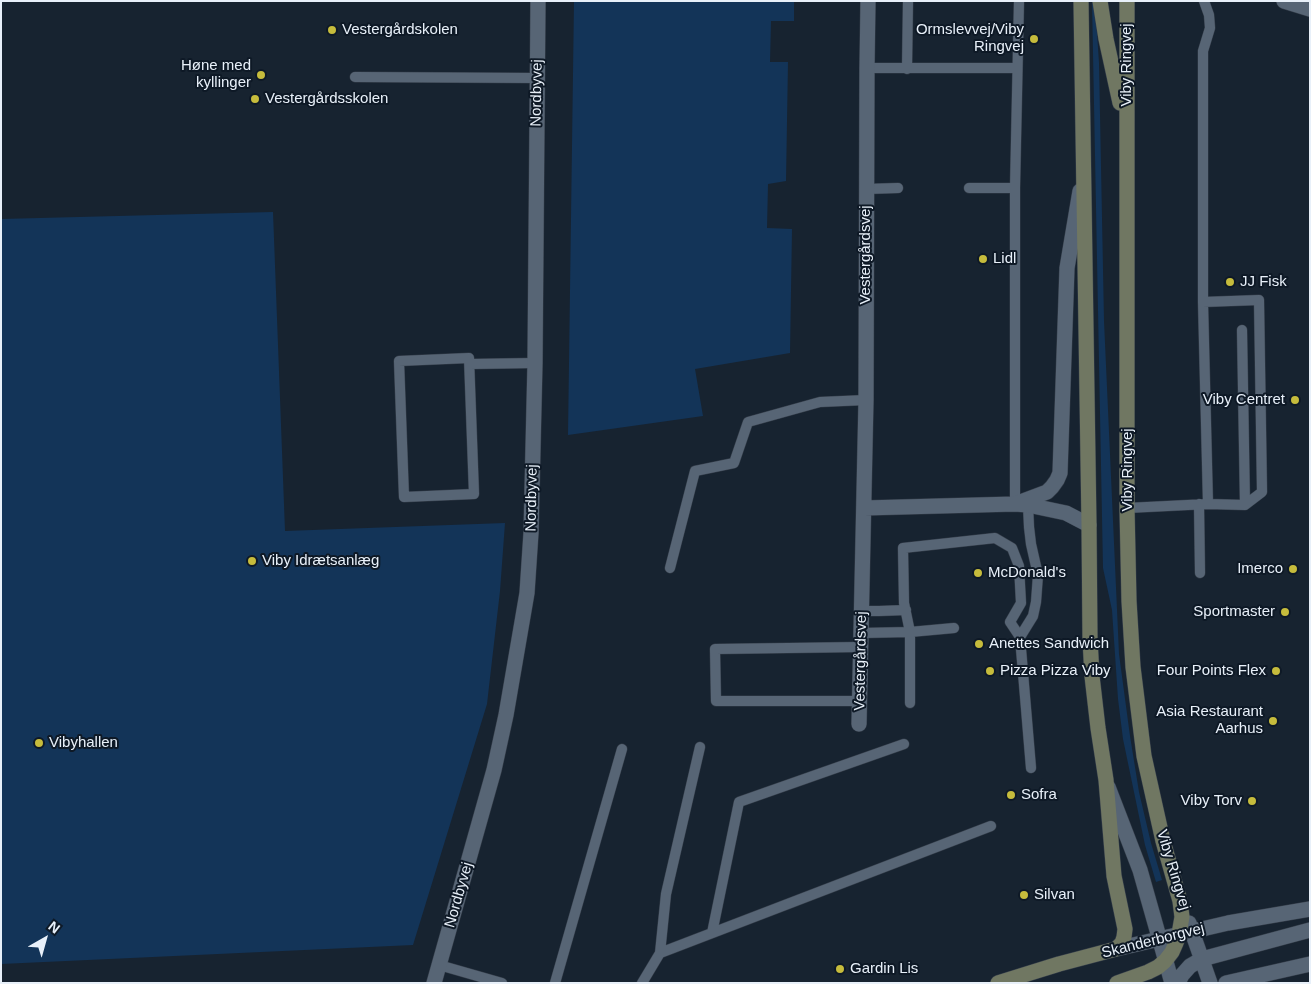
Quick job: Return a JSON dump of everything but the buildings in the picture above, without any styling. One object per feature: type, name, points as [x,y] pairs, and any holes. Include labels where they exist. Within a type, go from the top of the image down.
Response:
[{"type":"main road","name":"Viby Ringvej","points":[[1081,1],[1091,667],[1106,780],[1114,876],[1125,929],[1122,943],[1116,949]]},
{"type":"main road","points":[[1100,1],[1106,39],[1127,134]]},
{"type":"main road","name":"Viby Ringvej","points":[[1127,1],[1127,508],[1129,602],[1133,667],[1144,756],[1186,932],[1166,961]]},
{"type":"main road","name":"Skanderborgvej","points":[[998,983],[1116,949]]},
{"type":"main road","points":[[1117,983],[1148,972],[1166,961]]},
{"type":"street","name":"Nordbyvej","points":[[434,983],[494,770],[528,593],[532,533],[535,363],[538,1]]},
{"type":"street","name":"Vestergårdsvej","points":[[859,724],[866,400],[868,1]]},
{"type":"street","points":[[1284,1],[1310,9]]},
{"type":"street","points":[[1022,505],[1047,492],[1060,473],[1067,268],[1083,174]]},
{"type":"street","points":[[864,508],[1022,505],[1066,513],[1089,525]]},
{"type":"street","name":"Viby Ringvej","points":[[1106,780],[1140,870],[1159,939]]},
{"type":"street","name":"Skanderborgvej","points":[[1116,949],[1236,921],[1310,909]]},
{"type":"street","points":[[1178,983],[1182,974],[1190,966],[1202,959],[1310,930]]},
{"type":"street","points":[[1186,932],[1202,959],[1210,983]]},
{"type":"street","points":[[1159,939],[1172,983]]},
{"type":"street","points":[[1226,983],[1310,964]]},
{"type":"lane","points":[[907,69],[908,1]]},
{"type":"lane","points":[[1019,1],[1014,188],[1022,505],[1038,575],[1033,616],[1020,636],[1031,768]]},
{"type":"lane","points":[[1200,573],[1203,504],[1203,51],[1210,28],[1209,15],[1204,1]]},
{"type":"lane","points":[[867,68],[1017,68]]},
{"type":"lane","points":[[356,76],[537,78]]},
{"type":"lane","points":[[866,189],[898,188]]},
{"type":"lane","points":[[969,188],[1014,188]]},
{"type":"lane","points":[[1127,508],[1203,504],[1245,505],[1262,492],[1259,300],[1203,302]]},
{"type":"lane","points":[[1242,330],[1245,505]]},
{"type":"lane","points":[[469,358],[470,364],[474,494],[404,497],[400,361],[469,358]]},
{"type":"lane","points":[[470,364],[535,363]]},
{"type":"lane","points":[[670,568],[696,471],[734,463],[748,422],[820,402],[866,400]]},
{"type":"lane","points":[[910,703],[910,632],[904,603],[903,548],[995,538],[1012,548],[1019,566],[1021,603],[1008,623],[1020,636]]},
{"type":"lane","points":[[862,611],[906,610]]},
{"type":"lane","points":[[860,702],[716,702],[715,649],[861,640],[910,632],[954,628]]},
{"type":"lane","points":[[712,933],[739,802],[904,744]]},
{"type":"lane","points":[[642,983],[660,953],[666,894],[700,747]]},
{"type":"lane","points":[[555,983],[622,749]]},
{"type":"lane","points":[[660,953],[991,826]]},
{"type":"lane","points":[[439,965],[502,983]]},
{"type":"shaded area","points":[[574,1],[794,1],[794,21],[771,21],[770,62],[788,62],[786,181],[768,184],[767,228],[792,229],[790,353],[695,369],[703,416],[568,435]]},
{"type":"shaded area","points":[[1092,1],[1095,2],[1099,63],[1104,321],[1119,654],[1139,792],[1162,880],[1156,882],[1145,845],[1123,739],[1118,699],[1112,610],[1103,568]]},
{"type":"shaded area","name":"Viby Idrætsanlæg","points":[[273,212],[285,531],[505,523],[500,591],[487,704],[413,945],[1,964],[1,219]]},
{"type":"place","name":"Vestergårdskolen","points":[[332,30]]},
{"type":"place","name":"Ormslevvej/Viby Ringvej","points":[[1034,39]]},
{"type":"place","name":"Høne med kyllinger","points":[[261,75]]},
{"type":"place","name":"Vestergårdsskolen","points":[[255,99]]},
{"type":"place","name":"Lidl","points":[[983,259]]},
{"type":"place","name":"JJ Fisk","points":[[1230,282]]},
{"type":"place","name":"Viby Centret","points":[[1295,400]]},
{"type":"place","name":"Viby Idrætsanlæg","points":[[252,561]]},
{"type":"place","name":"Imerco","points":[[1293,569]]},
{"type":"place","name":"McDonald's","points":[[978,573]]},
{"type":"place","name":"Sportmaster","points":[[1285,612]]},
{"type":"place","name":"Anettes Sandwich","points":[[979,644]]},
{"type":"place","name":"Pizza Pizza Viby","points":[[990,671]]},
{"type":"place","name":"Four Points Flex","points":[[1276,671]]},
{"type":"place","name":"Asia Restaurant Aarhus","points":[[1273,721]]},
{"type":"place","name":"Vibyhallen","points":[[39,743]]},
{"type":"place","name":"Sofra","points":[[1011,795]]},
{"type":"place","name":"Viby Torv","points":[[1252,801]]},
{"type":"place","name":"Silvan","points":[[1024,895]]},
{"type":"place","name":"Gardin Lis","points":[[840,969]]}]
